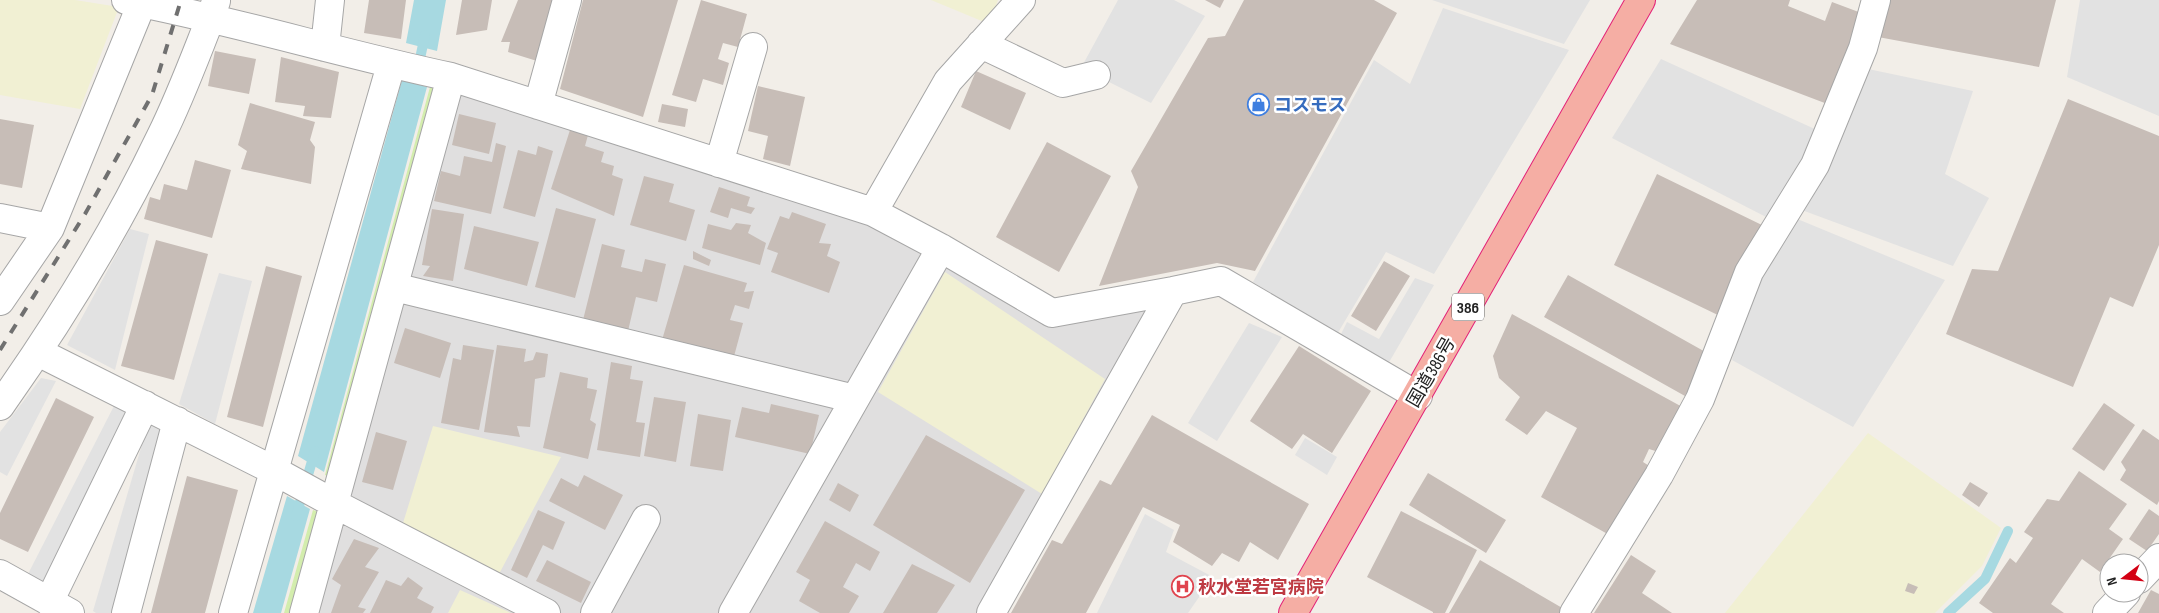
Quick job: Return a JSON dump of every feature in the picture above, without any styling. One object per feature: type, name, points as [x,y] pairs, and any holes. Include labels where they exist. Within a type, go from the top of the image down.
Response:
[{"type":"highway","name":"国道386号","points":[[1293,613],[1418,396],[1641,0]]},
{"type":"street","points":[[324,47],[330,0]]},
{"type":"street","points":[[538,105],[567,0]]},
{"type":"street","points":[[873,212],[948,81],[1021,0]]},
{"type":"street","points":[[1574,613],[1660,475],[1700,399],[1749,272],[1815,165],[1863,48],[1876,0]]},
{"type":"street","points":[[0,301],[50,228],[134,2],[214,9],[324,47],[451,77],[873,212],[941,248],[1052,313],[1173,291],[1221,280],[1418,396]]},
{"type":"street","points":[[0,406],[38,352],[99,252],[162,136],[214,9]]},
{"type":"street","points":[[981,44],[1063,83],[1096,75]]},
{"type":"street","points":[[718,163],[753,47]]},
{"type":"street","points":[[233,613],[391,64]]},
{"type":"street","points":[[304,613],[451,77]]},
{"type":"street","points":[[0,218],[50,228]]},
{"type":"street","points":[[733,613],[941,248]]},
{"type":"street","points":[[394,287],[855,399]]},
{"type":"street","points":[[991,613],[1173,291]]},
{"type":"street","points":[[38,352],[273,470],[334,504],[546,613]]},
{"type":"street","points":[[0,574],[60,607],[144,405]]},
{"type":"street","points":[[126,613],[177,421]]},
{"type":"street","points":[[595,613],[646,519]]},
{"type":"street","points":[[2149,568],[2159,558]]},
{"type":"street","points":[[2107,613],[2116,603]]},
{"type":"shaded area","points":[[1118,0],[1174,0],[1205,16],[1151,103],[1081,68]]},
{"type":"shaded area","points":[[1432,0],[1590,0],[1564,44]]},
{"type":"shaded area","points":[[2080,0],[2159,0],[2159,116],[2067,77]]},
{"type":"shaded area","points":[[1443,8],[1569,50],[1434,274],[1386,252],[1336,336],[1253,282],[1374,60],[1410,84]]},
{"type":"shaded area","points":[[1661,59],[1817,130],[1804,162],[1770,219],[1612,138]]},
{"type":"shaded area","points":[[1868,69],[1973,91],[1945,174],[1989,198],[1953,266],[1799,209]]},
{"type":"shaded area","points":[[457,87],[869,221],[1050,322],[1155,302],[982,613],[310,613]]},
{"type":"shaded area","points":[[1795,218],[1945,280],[1853,427],[1732,360],[1755,280]]},
{"type":"shaded area","points":[[130,229],[149,234],[115,370],[67,345]]},
{"type":"shaded area","points":[[219,273],[252,281],[215,424],[179,404]]},
{"type":"shaded area","points":[[1415,278],[1434,285],[1388,364],[1339,338],[1347,322],[1379,339]]},
{"type":"shaded area","points":[[1249,323],[1282,337],[1217,441],[1188,423]]},
{"type":"shaded area","points":[[41,378],[56,381],[7,476],[0,472],[0,432]]},
{"type":"shaded area","points":[[115,404],[133,411],[48,586],[28,574]]},
{"type":"shaded area","points":[[148,424],[170,435],[122,613],[96,613],[93,611]]},
{"type":"shaded area","points":[[1305,438],[1337,457],[1327,475],[1295,455]]},
{"type":"shaded area","points":[[1145,514],[1174,530],[1166,552],[1213,577],[1188,613],[1097,613]]},
{"type":"green space","points":[[0,0],[75,0],[119,7],[80,109],[0,95]]},
{"type":"green space","points":[[931,0],[998,0],[989,24]]},
{"type":"green space","points":[[430,87],[442,90],[335,479],[325,475]]},
{"type":"green space","points":[[945,272],[1105,379],[1042,494],[878,392]]},
{"type":"green space","points":[[433,426],[561,457],[499,574],[403,523]]},
{"type":"green space","points":[[1868,433],[2001,528],[1982,566],[1935,613],[1725,613]]},
{"type":"green space","points":[[313,510],[324,514],[296,613],[284,613]]},
{"type":"green space","points":[[460,590],[511,613],[448,613]]},
{"type":"water","points":[[414,0],[446,0],[437,51],[406,43]]},
{"type":"water","points":[[402,80],[427,87],[324,472],[298,456]]},
{"type":"water","points":[[287,496],[310,509],[281,613],[253,613]]},
{"type":"building","points":[[369,0],[406,0],[401,39],[364,33]]},
{"type":"building","points":[[462,0],[492,0],[487,30],[456,35]]},
{"type":"building","points":[[518,0],[555,0],[537,61],[508,52],[510,42],[501,42]]},
{"type":"building","points":[[583,0],[678,0],[643,117],[560,89]]},
{"type":"building","points":[[701,0],[747,14],[738,47],[723,43],[718,59],[729,63],[723,85],[703,79],[696,102],[672,95]]},
{"type":"building","points":[[1205,0],[1224,0],[1220,8]]},
{"type":"building","name":"コスモス","points":[[1244,0],[1374,0],[1397,13],[1255,271],[1217,263],[1099,286],[1138,187],[1131,171],[1208,38],[1225,36]]},
{"type":"building","points":[[1697,0],[1790,0],[1788,6],[1825,21],[1832,2],[1864,14],[1830,105],[1670,44]]},
{"type":"building","points":[[1890,0],[2056,0],[2039,67],[1878,37]]},
{"type":"building","points":[[215,51],[256,59],[249,94],[208,86]]},
{"type":"building","points":[[281,57],[339,72],[331,118],[303,116],[305,106],[275,102]]},
{"type":"building","points":[[976,71],[1026,93],[1010,130],[961,107]]},
{"type":"building","points":[[758,86],[805,97],[790,166],[763,159],[768,136],[748,131]]},
{"type":"building","points":[[2068,99],[2159,136],[2159,245],[2133,307],[2110,297],[2073,387],[1946,334],[1972,269],[1998,271]]},
{"type":"building","points":[[250,103],[315,122],[310,140],[315,147],[311,184],[241,169],[247,151],[238,145]]},
{"type":"building","points":[[662,104],[688,109],[685,127],[658,122]]},
{"type":"building","points":[[459,114],[496,123],[489,154],[452,145]]},
{"type":"building","points":[[0,119],[34,125],[22,188],[0,184]]},
{"type":"building","points":[[570,130],[588,135],[585,146],[604,152],[601,162],[614,166],[612,175],[623,179],[614,216],[551,189]]},
{"type":"building","points":[[1047,142],[1111,176],[1059,272],[996,237]]},
{"type":"building","points":[[496,143],[506,146],[491,214],[434,201],[441,171],[460,176],[464,156],[492,162]]},
{"type":"building","points":[[538,146],[553,151],[535,217],[503,208],[518,150],[536,155]]},
{"type":"building","points":[[195,160],[231,170],[212,238],[144,219],[150,197],[160,200],[164,184],[187,190]]},
{"type":"building","points":[[1657,174],[1766,227],[1722,317],[1614,265]]},
{"type":"building","points":[[644,176],[674,184],[669,202],[695,210],[686,241],[630,225]]},
{"type":"building","points":[[719,187],[750,197],[747,206],[755,208],[751,214],[731,208],[728,218],[710,212]]},
{"type":"building","points":[[556,208],[596,219],[575,298],[535,287]]},
{"type":"building","points":[[432,209],[464,214],[453,281],[423,276],[430,266],[422,265]]},
{"type":"building","points":[[792,212],[826,224],[819,243],[831,244],[827,256],[840,262],[829,293],[771,272],[778,253],[767,249],[780,216],[789,219]]},
{"type":"building","points":[[736,223],[751,225],[748,233],[766,243],[760,265],[702,248],[708,224],[731,230]]},
{"type":"building","points":[[474,226],[539,242],[527,286],[464,269]]},
{"type":"building","points":[[156,240],[208,254],[174,380],[121,366]]},
{"type":"building","points":[[602,244],[625,250],[621,267],[642,272],[645,259],[666,264],[657,302],[636,297],[628,331],[583,320]]},
{"type":"building","points":[[693,251],[711,260],[709,266],[693,259]]},
{"type":"building","points":[[1384,261],[1410,276],[1376,331],[1351,316]]},
{"type":"building","points":[[684,265],[747,283],[744,292],[754,291],[749,309],[735,305],[730,320],[743,323],[733,360],[662,340]]},
{"type":"building","points":[[266,266],[302,276],[263,427],[227,417]]},
{"type":"building","points":[[1568,275],[1709,354],[1685,396],[1544,317]]},
{"type":"building","points":[[1512,314],[1686,409],[1665,454],[1649,449],[1643,462],[1654,469],[1613,537],[1541,497],[1577,428],[1546,411],[1527,435],[1505,420],[1520,397],[1499,378],[1493,356]]},
{"type":"building","points":[[405,328],[451,343],[440,378],[394,363]]},
{"type":"building","points":[[463,345],[494,350],[479,430],[441,423],[453,358],[461,360]]},
{"type":"building","points":[[497,345],[526,349],[524,362],[533,360],[536,352],[548,354],[545,377],[535,379],[530,427],[517,426],[520,437],[484,432]]},
{"type":"building","points":[[1299,346],[1371,391],[1332,453],[1303,434],[1292,449],[1250,421]]},
{"type":"building","points":[[611,362],[632,366],[630,379],[643,381],[636,422],[645,423],[640,457],[597,450]]},
{"type":"building","points":[[560,372],[588,378],[587,388],[597,390],[590,420],[596,424],[588,459],[543,448]]},
{"type":"building","points":[[654,397],[686,402],[676,462],[644,456]]},
{"type":"building","points":[[56,398],[94,417],[28,552],[0,539],[0,513]]},
{"type":"building","points":[[2104,403],[2135,425],[2104,471],[2072,449]]},
{"type":"building","points":[[771,404],[819,415],[810,454],[735,437],[742,407],[769,413]]},
{"type":"building","points":[[698,414],[731,420],[723,471],[690,466]]},
{"type":"building","points":[[1152,415],[1309,504],[1278,560],[1250,542],[1239,562],[1222,553],[1212,566],[1173,542],[1180,525],[1143,507],[1086,613],[1011,613],[1052,540],[1062,544],[1100,480],[1111,485]]},
{"type":"building","points":[[2143,429],[2159,440],[2159,501],[2157,505],[2120,480],[2126,470],[2121,462]]},
{"type":"building","points":[[376,432],[407,441],[393,490],[362,482]]},
{"type":"building","points":[[926,435],[1025,490],[970,583],[873,525]]},
{"type":"building","points":[[2079,471],[2127,504],[2109,529],[2123,539],[2113,553],[2099,553],[2099,571],[2082,559],[2051,604],[2064,613],[1993,613],[1979,603],[2010,558],[2016,563],[2033,538],[2024,532],[2047,499],[2059,501]]},
{"type":"building","points":[[1428,473],[1506,520],[1486,553],[1409,505]]},
{"type":"building","points":[[584,475],[623,495],[605,530],[549,501],[561,478],[578,487]]},
{"type":"building","points":[[187,476],[238,490],[205,613],[151,613]]},
{"type":"building","points":[[1970,482],[1988,493],[1979,507],[1962,495]]},
{"type":"building","points":[[838,483],[859,495],[850,512],[829,500]]},
{"type":"building","points":[[2149,509],[2159,516],[2159,534],[2147,551],[2129,539]]},
{"type":"building","points":[[538,510],[565,522],[553,550],[543,545],[527,578],[511,570]]},
{"type":"building","points":[[1401,511],[1477,550],[1445,613],[1433,613],[1367,577]]},
{"type":"building","points":[[825,521],[880,552],[870,571],[856,563],[843,587],[859,596],[849,613],[820,613],[799,601],[810,580],[796,572]]},
{"type":"building","points":[[354,539],[379,548],[365,567],[379,572],[358,607],[366,609],[363,613],[331,613],[341,585],[332,579]]},
{"type":"building","points":[[1631,555],[1656,571],[1642,593],[1672,613],[1594,613]]},
{"type":"building","points":[[547,560],[591,582],[581,603],[536,581]]},
{"type":"building","points":[[1480,560],[1564,609],[1562,613],[1449,613]]},
{"type":"building","points":[[912,564],[955,585],[937,613],[883,613]]},
{"type":"building","points":[[408,577],[423,588],[417,598],[434,607],[431,613],[370,613],[386,580],[401,586]]},
{"type":"building","points":[[1908,583],[1918,587],[1914,594],[1905,591]]},
{"type":"building","points":[[2151,590],[2159,594],[2159,613],[2138,613],[2144,603],[2149,603]]},
{"type":"waterway","points":[[418,68],[425,35]]},
{"type":"waterway","points":[[296,516],[315,451]]},
{"type":"waterway","points":[[1948,613],[1985,579],[2008,531]]},
{"type":"railway","points":[[0,350],[85,214],[152,95],[181,0]]},
{"type":"place","name":"コスモス","points":[[1258,105]]},
{"type":"place","name":"秋水堂若宮病院","points":[[1182,587]]}]
